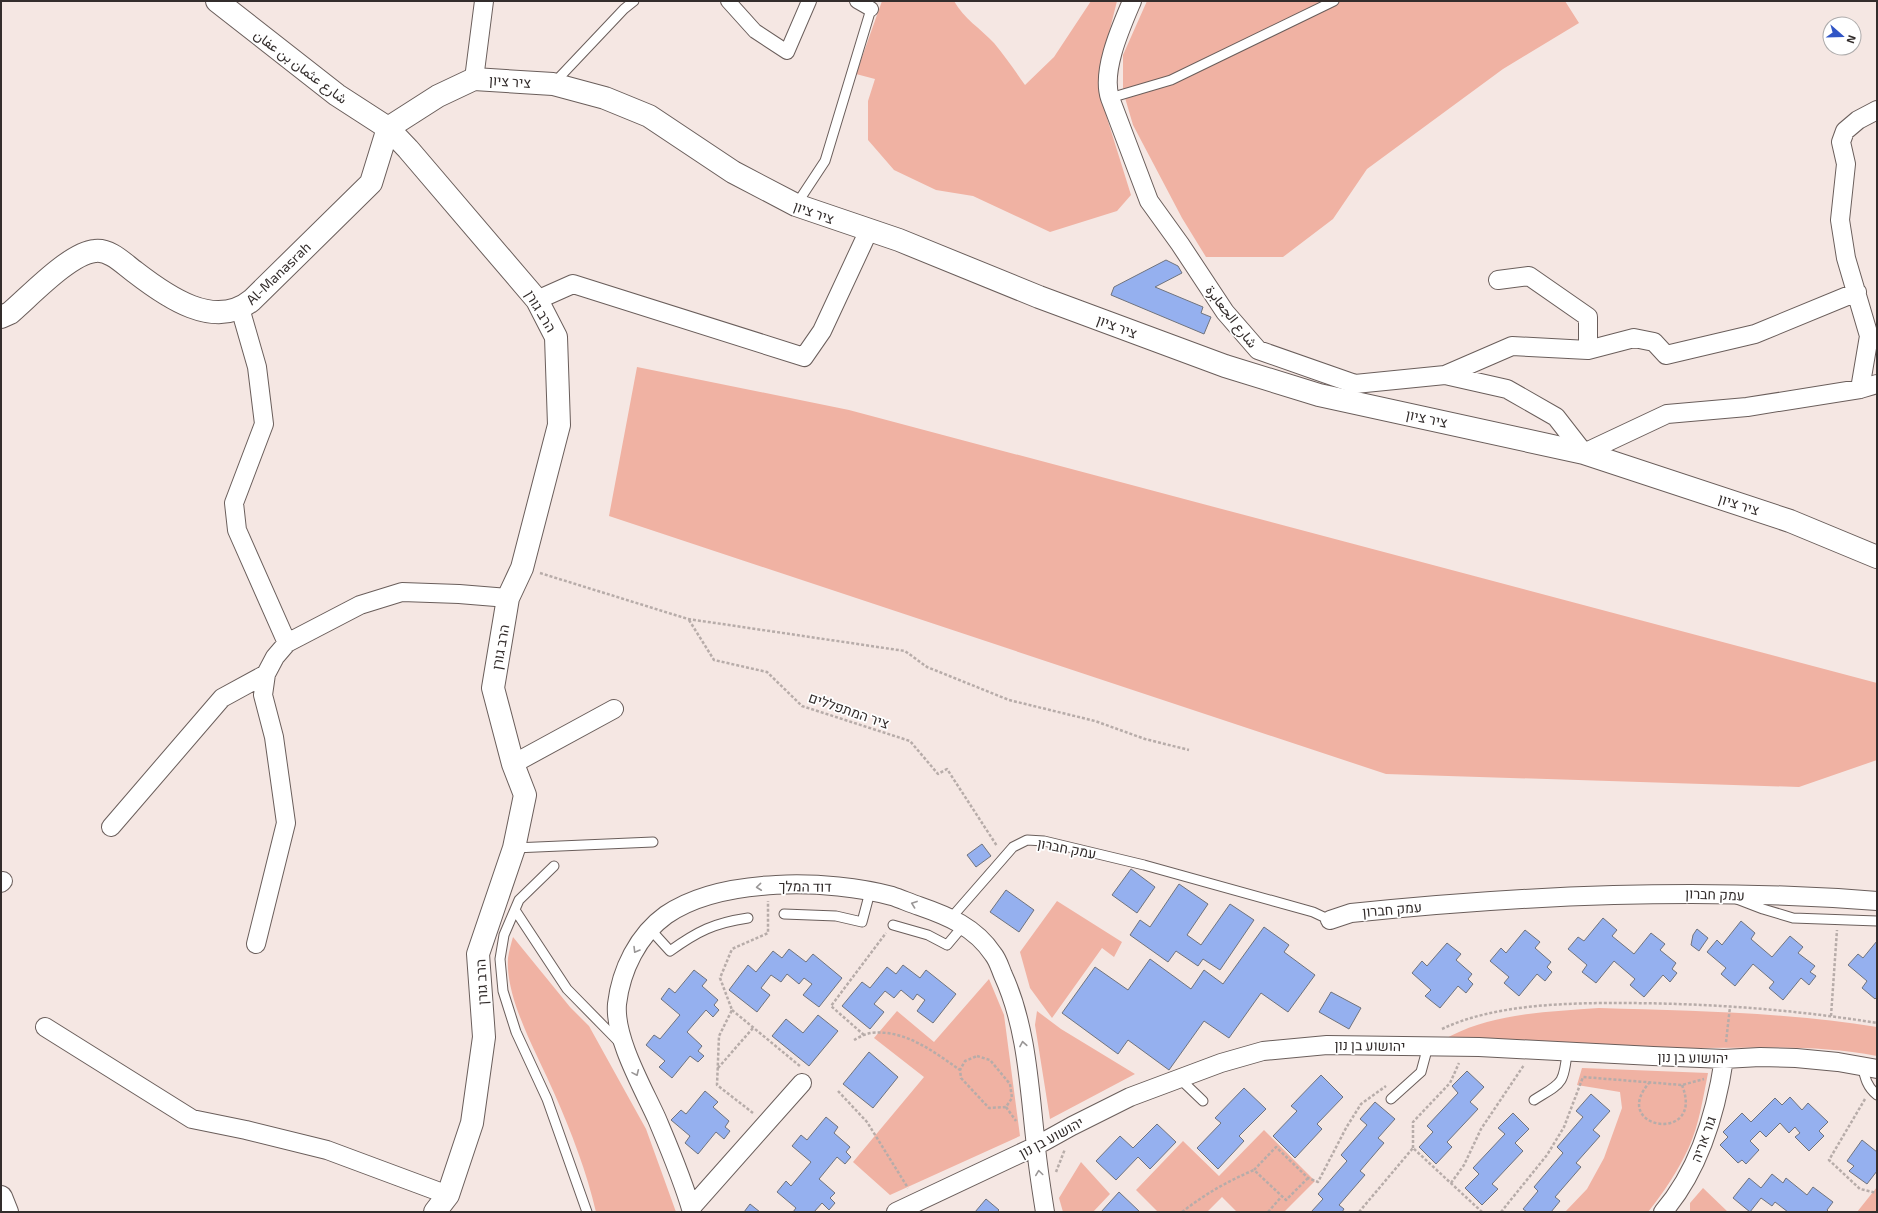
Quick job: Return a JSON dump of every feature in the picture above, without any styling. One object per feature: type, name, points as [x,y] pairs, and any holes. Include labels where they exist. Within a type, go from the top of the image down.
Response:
[{"type":"street","name":"شارع عثمان بن عفان","points":[[216,1],[337,95],[388,128]]},
{"type":"street","points":[[474,79],[484,1]]},
{"type":"street","points":[[728,1],[755,31],[787,52],[809,1]]},
{"type":"street","points":[[857,1],[871,9]]},
{"type":"street","name":"شارع الجعابرة","points":[[1132,1],[1113,47],[1107,90],[1148,201],[1180,244],[1225,312],[1258,350],[1355,384],[1445,375],[1507,389],[1556,417],[1584,453]]},
{"type":"street","name":"ציר ציון","points":[[388,128],[438,96],[474,79],[554,84],[605,98],[649,116],[733,172],[796,206],[899,240],[1039,296],[1225,366],[1319,395],[1584,453],[1790,521],[1877,557]]},
{"type":"street","points":[[1860,389],[1870,336],[1846,258],[1840,220],[1846,164],[1841,142],[1845,131],[1858,120],[1877,110]]},
{"type":"street","name":"הרב גורן","points":[[388,128],[413,155],[537,300],[556,337],[559,425],[522,568],[508,598],[493,688],[513,764],[525,795],[514,848],[478,954],[484,1037],[472,1123],[448,1195],[435,1212]]},
{"type":"street","name":"Al-Manasrah","points":[[1,317],[10,313],[60,269],[83,254],[95,251],[104,251],[160,291],[203,310],[222,313],[240,308],[252,300],[370,183],[388,128]]},
{"type":"street","points":[[537,300],[573,284],[804,357],[822,331],[869,230]]},
{"type":"street","points":[[1498,280],[1529,276],[1588,317],[1588,350]]},
{"type":"street","points":[[1445,375],[1512,346],[1588,350],[1634,338],[1654,342],[1666,355],[1755,334],[1857,292]]},
{"type":"street","points":[[240,308],[257,367],[264,424],[234,503],[237,530],[288,643]]},
{"type":"street","points":[[1584,453],[1667,414],[1747,407],[1860,389],[1877,384]]},
{"type":"street","points":[[256,944],[286,823],[274,737],[263,695],[266,674],[275,657],[288,643],[360,605],[402,592],[459,594],[508,598]]},
{"type":"street","points":[[111,827],[222,698],[266,674]]},
{"type":"street","points":[[513,764],[614,709]]},
{"type":"street","name":"דוד המלך","points":[[692,1210],[669,1146],[625,1048],[619,1028],[617,1006],[620,986],[626,966],[650,930],[667,915],[706,897],[726,892],[768,886],[814,885],[892,896],[957,922],[970,930],[994,954],[1007,982],[1015,1007],[1027,1064],[1045,1212]]},
{"type":"street","name":"עמק חברון","points":[[1330,920],[1359,912],[1565,896],[1679,893],[1877,901]]},
{"type":"street","points":[[45,1027],[192,1119],[246,1130],[328,1150],[448,1195]]},
{"type":"street","name":"יהושוע בן נון","points":[[896,1212],[1036,1146],[1064,1130],[1130,1097],[1221,1062],[1264,1051],[1327,1045],[1466,1047],[1567,1052],[1723,1066],[1760,1057],[1796,1058],[1869,1067]]},
{"type":"street","name":"גור אריה","points":[[1665,1211],[1686,1179],[1699,1155],[1710,1126],[1723,1066]]},
{"type":"street","points":[[692,1210],[766,1124],[804,1077]]},
{"type":"street","points":[[1,1197],[7,1212]]},
{"type":"lane","points":[[554,84],[624,9],[634,1]]},
{"type":"lane","points":[[1110,98],[1171,80],[1334,1]]},
{"type":"lane","points":[[796,206],[825,160],[871,9]]},
{"type":"lane","name":"עמק חברון","points":[[893,925],[928,936],[947,945],[957,922],[1004,857],[1014,847],[1027,840],[1044,841],[1144,865],[1313,912],[1330,920]]},
{"type":"lane","points":[[514,848],[653,842]]},
{"type":"lane","points":[[554,866],[520,900],[504,935],[500,959],[503,991],[516,1032],[552,1112],[587,1212]]},
{"type":"lane","points":[[784,914],[836,916],[862,922],[870,892]]},
{"type":"lane","points":[[1727,895],[1763,909],[1793,918],[1877,921]]},
{"type":"lane","points":[[515,910],[567,989],[625,1048]]},
{"type":"lane","points":[[650,930],[670,951],[702,929],[723,922],[748,918]]},
{"type":"lane","points":[[1391,1099],[1421,1072],[1428,1046]]},
{"type":"lane","points":[[1534,1100],[1559,1084],[1566,1072],[1567,1052]]},
{"type":"lane","points":[[1869,1067],[1874,1092]]},
{"type":"lane","points":[[1179,1078],[1203,1101]]},
{"type":"path","points":[[522,568],[688,620],[905,651],[927,667],[1009,700],[1095,721],[1145,739],[1189,750]]},
{"type":"path","name":"ציר המתפללים","points":[[688,620],[714,660],[767,672],[802,706],[910,741],[938,774],[947,769],[1004,857]]},
{"type":"path","points":[[768,886],[768,933],[732,949],[720,978],[732,1010],[804,1077]]},
{"type":"path","points":[[1831,1016],[1838,920]]},
{"type":"path","points":[[864,1035],[831,1006],[893,925]]},
{"type":"path","points":[[1428,1046],[1436,1031],[1450,1025],[1484,1015],[1528,1007],[1578,1003],[1677,1003],[1831,1016],[1877,1023]]},
{"type":"path","points":[[1501,1212],[1547,1156],[1564,1127],[1583,1077],[1682,1085],[1723,1066],[1730,1007]]},
{"type":"path","points":[[732,1010],[719,1036],[716,1085],[766,1124]]},
{"type":"path","points":[[717,1068],[753,1028]]},
{"type":"path","points":[[854,1040],[870,1033],[891,1034],[907,1039],[926,1046],[960,1070],[961,1078],[989,1108],[1006,1107],[1012,1098],[1010,1084],[990,1060],[977,1056],[965,1061],[960,1070]]},
{"type":"path","points":[[1359,1212],[1413,1148],[1413,1122],[1450,1083],[1466,1047]]},
{"type":"path","points":[[1450,1183],[1464,1165],[1481,1129],[1534,1050]]},
{"type":"path","points":[[1182,1212],[1198,1199],[1226,1181],[1254,1170],[1276,1147],[1308,1178],[1318,1182],[1346,1128],[1361,1104],[1378,1090],[1391,1082]]},
{"type":"path","points":[[1650,1082],[1643,1090],[1640,1097],[1640,1109],[1644,1118],[1652,1123],[1661,1125],[1670,1124],[1679,1117],[1684,1109],[1686,1103],[1682,1085]]},
{"type":"path","points":[[838,1092],[867,1122],[916,1202]]},
{"type":"path","points":[[1874,1092],[1829,1160],[1860,1190],[1877,1193]]},
{"type":"path","points":[[1042,1191],[1060,1167],[1065,1152],[1064,1130]]},
{"type":"path","points":[[1413,1148],[1482,1212]]},
{"type":"path","points":[[1254,1170],[1286,1200],[1308,1178]]},
{"type":"path","points":[[1268,1212],[1282,1196]]},
{"type":"shaded area","points":[[882,1],[954,1],[962,13],[994,43],[1025,85],[1054,57],[1091,1],[1117,1],[1099,73],[1107,118],[1131,195],[1117,211],[1050,232],[973,196],[936,190],[894,170],[868,140],[868,101],[875,79],[856,74]]},
{"type":"shaded area","points":[[1147,1],[1565,1],[1579,23],[1503,69],[1367,169],[1333,219],[1283,257],[1206,257],[1182,218],[1133,125],[1123,91],[1123,55]]},
{"type":"shaded area","points":[[637,367],[849,410],[1877,683],[1877,760],[1799,787],[1386,774],[609,516]]},
{"type":"shaded area","points":[[1057,901],[1122,942],[1114,957],[1102,948],[1052,1018],[1030,988],[1020,952]]},
{"type":"shaded area","points":[[513,937],[570,1007],[589,1026],[646,1129],[676,1212],[596,1212],[588,1182],[573,1138],[517,1010],[512,992],[508,958]]},
{"type":"shaded area","points":[[989,979],[1004,1015],[1020,1136],[890,1195],[853,1162],[924,1077],[874,1038],[897,1011],[934,1042]]},
{"type":"shaded area","points":[[1599,1008],[1704,1011],[1773,1015],[1877,1027],[1877,1056],[1827,1049],[1802,1048],[1648,1047],[1443,1040],[1461,1031],[1499,1019],[1519,1015]]},
{"type":"shaded area","points":[[1037,1011],[1061,1029],[1135,1074],[1050,1119],[1035,1025]]},
{"type":"shaded area","points":[[1582,1068],[1708,1073],[1698,1121],[1689,1147],[1660,1197],[1648,1212],[1565,1212],[1587,1189],[1604,1158],[1622,1108],[1620,1092],[1577,1085]]},
{"type":"shaded area","points":[[1264,1130],[1315,1181],[1284,1212],[1237,1212],[1222,1197],[1207,1212],[1158,1212],[1136,1190],[1183,1141],[1219,1176]]},
{"type":"shaded area","points":[[1081,1162],[1110,1194],[1093,1212],[1063,1212],[1059,1198]]},
{"type":"shaded area","points":[[1877,1187],[1877,1212],[1857,1212]]},
{"type":"shaded area","points":[[1703,1188],[1728,1212],[1690,1212],[1690,1203]]},
{"type":"building","points":[[1166,260],[1178,266],[1182,273],[1155,287],[1203,307],[1201,313],[1211,317],[1204,334],[1111,295],[1114,287]]},
{"type":"building","points":[[982,844],[991,856],[976,867],[967,855]]},
{"type":"building","points":[[1131,869],[1155,887],[1137,913],[1112,895]]},
{"type":"building","points":[[1179,884],[1208,904],[1187,935],[1201,945],[1230,904],[1254,920],[1220,970],[1203,959],[1198,966],[1176,951],[1168,962],[1130,935],[1140,920],[1150,927]]},
{"type":"building","points":[[1006,890],[1034,910],[1019,932],[990,912]]},
{"type":"building","points":[[1603,918],[1617,930],[1612,936],[1634,954],[1651,933],[1665,944],[1660,950],[1676,963],[1672,969],[1677,973],[1670,982],[1663,975],[1644,997],[1630,985],[1635,979],[1614,961],[1596,983],[1582,972],[1587,965],[1568,949],[1578,937],[1584,941]]},
{"type":"building","points":[[1741,921],[1755,933],[1751,939],[1772,957],[1790,936],[1803,947],[1798,953],[1815,966],[1810,972],[1816,976],[1809,985],[1801,978],[1783,1000],[1769,988],[1774,982],[1753,964],[1735,986],[1721,974],[1726,968],[1707,952],[1717,940],[1722,945]]},
{"type":"building","points":[[1264,927],[1289,945],[1284,952],[1315,975],[1288,1012],[1261,993],[1229,1038],[1204,1021],[1169,1070],[1128,1040],[1118,1054],[1062,1013],[1095,967],[1128,990],[1150,959],[1191,989],[1204,970],[1223,984]]},
{"type":"building","points":[[1697,929],[1708,938],[1699,951],[1691,945],[1693,935]]},
{"type":"building","points":[[1525,930],[1540,942],[1535,948],[1551,962],[1547,967],[1552,972],[1545,981],[1537,974],[1519,996],[1504,983],[1509,977],[1490,961],[1501,948],[1506,953]]},
{"type":"building","points":[[1877,941],[1877,997],[1875,999],[1862,988],[1867,981],[1848,965],[1858,954],[1863,958]]},
{"type":"building","points":[[1447,943],[1461,954],[1456,960],[1472,974],[1468,979],[1473,984],[1466,993],[1458,986],[1440,1008],[1425,996],[1431,990],[1412,973],[1422,961],[1427,966]]},
{"type":"building","points":[[789,949],[806,962],[813,954],[842,978],[819,1007],[803,995],[812,984],[804,978],[799,984],[787,974],[781,982],[771,975],[761,988],[770,995],[757,1012],[729,990],[748,965],[756,972],[773,951],[782,958]]},
{"type":"building","points":[[903,965],[920,978],[926,970],[956,994],[933,1023],[917,1011],[925,1000],[917,994],[913,1000],[901,990],[894,998],[885,991],[874,1004],[884,1012],[870,1029],[842,1006],[862,982],[870,988],[887,967],[896,974]]},
{"type":"building","points":[[694,970],[707,980],[702,986],[718,1000],[714,1005],[719,1010],[713,1017],[706,1010],[687,1032],[702,1046],[698,1051],[704,1056],[698,1062],[690,1056],[672,1078],[659,1067],[665,1061],[646,1045],[654,1035],[660,1039],[680,1015],[661,999],[669,988],[675,993]]},
{"type":"building","points":[[1331,992],[1361,1008],[1349,1029],[1319,1012]]},
{"type":"building","points":[[818,1015],[838,1031],[809,1066],[772,1036],[786,1019],[803,1033]]},
{"type":"building","points":[[869,1052],[898,1077],[873,1108],[843,1084]]},
{"type":"building","points":[[1467,1071],[1484,1087],[1470,1102],[1478,1109],[1447,1142],[1452,1147],[1436,1164],[1419,1147],[1433,1132],[1427,1126],[1458,1093],[1452,1086]]},
{"type":"building","points":[[1321,1075],[1343,1097],[1317,1124],[1322,1129],[1295,1158],[1273,1136],[1297,1111],[1291,1106]]},
{"type":"building","points":[[1244,1088],[1266,1109],[1239,1136],[1244,1141],[1218,1169],[1197,1148],[1221,1123],[1215,1118]]},
{"type":"building","points":[[705,1091],[718,1102],[713,1107],[729,1121],[725,1127],[730,1131],[724,1139],[716,1132],[698,1154],[685,1143],[690,1136],[671,1120],[681,1110],[686,1114]]},
{"type":"building","points":[[1591,1094],[1610,1111],[1593,1130],[1600,1136],[1576,1163],[1581,1167],[1555,1197],[1560,1201],[1551,1212],[1527,1212],[1523,1209],[1538,1191],[1534,1187],[1563,1153],[1557,1147],[1583,1117],[1576,1111]]},
{"type":"building","points":[[1790,1097],[1802,1110],[1808,1103],[1828,1122],[1819,1131],[1824,1136],[1809,1151],[1795,1137],[1800,1133],[1795,1127],[1789,1133],[1780,1123],[1766,1137],[1760,1131],[1750,1141],[1759,1150],[1746,1164],[1742,1160],[1738,1163],[1720,1145],[1728,1137],[1723,1132],[1742,1113],[1751,1122],[1775,1098],[1782,1105]]},
{"type":"building","points":[[1375,1102],[1395,1119],[1378,1138],[1384,1143],[1360,1171],[1365,1175],[1339,1205],[1344,1209],[1342,1212],[1311,1212],[1323,1199],[1318,1194],[1347,1161],[1341,1155],[1367,1125],[1360,1119]]},
{"type":"building","points":[[1513,1113],[1529,1129],[1515,1143],[1523,1151],[1492,1184],[1498,1189],[1482,1205],[1465,1188],[1479,1174],[1473,1168],[1505,1134],[1498,1128]]},
{"type":"building","points":[[826,1117],[838,1127],[834,1133],[850,1147],[846,1152],[851,1157],[845,1164],[837,1157],[819,1179],[835,1193],[830,1198],[835,1203],[829,1210],[822,1203],[814,1212],[793,1212],[796,1208],[777,1192],[786,1181],[791,1186],[811,1162],[792,1146],[801,1135],[807,1140]]},
{"type":"building","points":[[1157,1124],[1176,1142],[1150,1169],[1138,1157],[1116,1180],[1096,1161],[1120,1136],[1133,1148]]},
{"type":"building","points":[[1862,1140],[1877,1152],[1877,1171],[1867,1184],[1849,1171],[1854,1166],[1847,1161]]},
{"type":"building","points":[[1772,1174],[1783,1183],[1786,1178],[1807,1195],[1813,1187],[1833,1202],[1827,1210],[1829,1212],[1788,1212],[1775,1202],[1772,1206],[1761,1198],[1750,1212],[1733,1198],[1749,1178],[1761,1188]]},
{"type":"building","points":[[1119,1192],[1140,1212],[1101,1212]]},
{"type":"building","points":[[986,1199],[999,1210],[997,1212],[975,1212]]},
{"type":"building","points":[[750,1204],[760,1212],[744,1212]]}]
